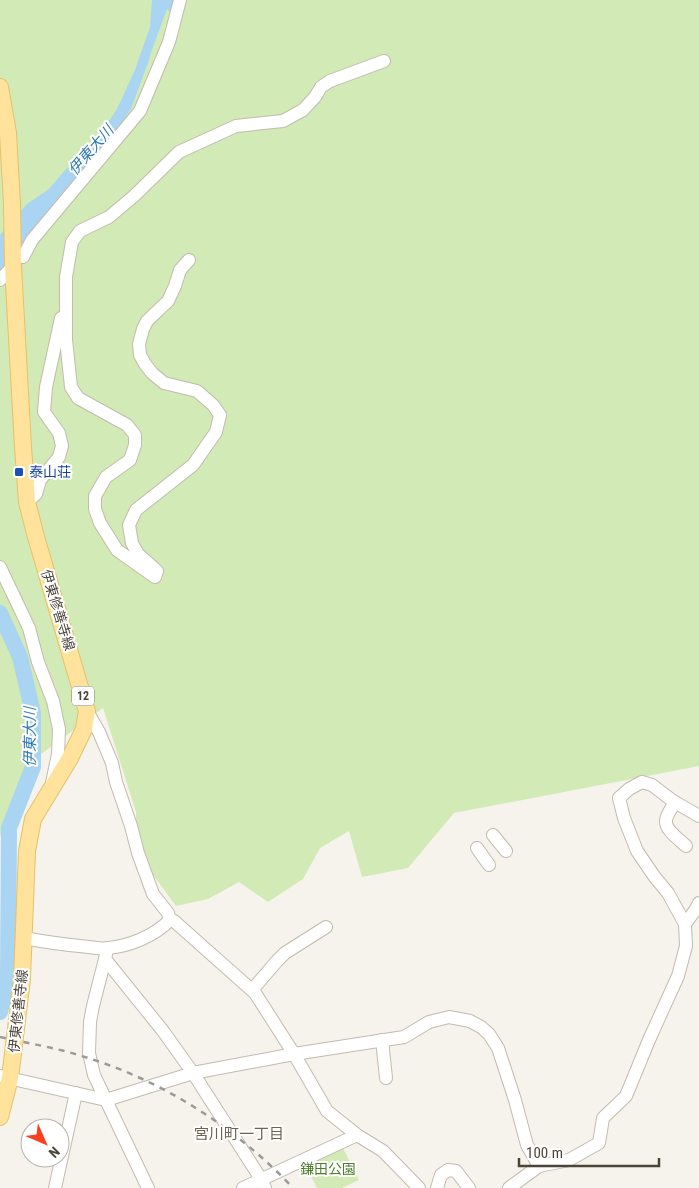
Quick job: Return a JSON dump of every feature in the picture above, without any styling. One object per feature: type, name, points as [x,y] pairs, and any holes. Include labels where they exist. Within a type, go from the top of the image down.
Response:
[{"type":"main road","name":"伊東修善寺線","points":[[0,87],[8,134],[16,259],[22,446],[27,502],[87,711],[84,729],[70,758],[33,819],[27,852],[22,979],[0,1117]]},
{"type":"street","points":[[0,280],[140,111],[169,42],[180,0]]},
{"type":"street","points":[[189,260],[180,270],[168,301],[147,321],[139,344],[140,355],[144,364],[164,384],[197,391],[213,404],[220,415],[216,432],[193,465],[136,510],[129,525],[132,543],[138,554],[157,571],[155,578],[117,550],[100,523],[95,509],[95,496],[106,477],[130,460],[135,445],[135,435],[127,425],[78,398],[70,387],[66,340],[66,277],[72,242],[80,231],[109,217],[134,196],[179,152],[236,126],[283,121],[303,110],[321,87],[330,81],[384,60]]},
{"type":"street","points":[[27,502],[36,494],[40,480],[59,456],[62,446],[59,433],[44,412],[46,387],[62,312],[67,304]]},
{"type":"street","points":[[0,567],[29,628],[38,662],[54,701],[59,729],[58,754],[51,790]]},
{"type":"street","points":[[87,711],[99,732],[112,763],[138,854],[153,894],[168,913],[170,920]]},
{"type":"street","points":[[509,1188],[539,1166],[569,1160],[599,1143],[603,1118],[626,1096],[648,1040],[678,976],[686,946],[685,924],[668,893],[637,851],[624,818],[619,798],[629,789],[642,782],[652,785],[675,802],[699,816]]},
{"type":"street","points":[[675,802],[666,820],[670,830],[686,846]]},
{"type":"street","points":[[493,835],[506,851]]},
{"type":"street","points":[[478,848],[489,865]]},
{"type":"street","points":[[685,924],[699,902]]},
{"type":"street","points":[[24,938],[106,954],[150,935],[162,928],[170,920]]},
{"type":"street","points":[[170,920],[174,921],[255,993],[328,1111],[357,1135],[383,1151],[419,1188]]},
{"type":"street","points":[[252,990],[285,953],[326,927]]},
{"type":"street","points":[[106,954],[193,1073],[263,1183]]},
{"type":"street","points":[[106,954],[90,1022],[89,1053],[94,1075],[148,1188]]},
{"type":"street","points":[[5,1077],[106,1100],[193,1073],[404,1036],[429,1022],[449,1017],[470,1021],[490,1034],[498,1048],[527,1145],[539,1166]]},
{"type":"street","points":[[382,1040],[386,1078]]},
{"type":"street","points":[[55,1188],[76,1093]]},
{"type":"street","points":[[243,1188],[263,1183],[357,1135]]},
{"type":"street","points":[[438,1188],[441,1175],[448,1170],[456,1171],[469,1188]]},
{"type":"green space","points":[[0,0],[699,0],[699,766],[454,813],[408,868],[362,877],[349,831],[320,848],[303,879],[268,902],[239,882],[208,899],[176,906],[148,868],[136,831],[136,812],[103,708],[25,766],[0,837]]},
{"type":"green space","name":"鎌田公園","points":[[343,1148],[359,1180],[342,1188],[317,1188],[302,1159]]},
{"type":"water","points":[[152,0],[173,0],[173,5],[170,12],[167,9],[131,109],[113,135],[60,196],[58,202],[0,271],[0,235],[27,204],[49,189],[66,169],[75,165],[95,142],[117,109],[135,70],[150,27]]},
{"type":"waterway","name":"伊東大川","points":[[0,613],[20,657],[33,713],[33,767],[9,828],[8,978],[0,1012]]},
{"type":"railway","points":[[0,1037],[78,1055],[138,1077],[167,1091],[195,1107],[247,1145],[293,1188]]},
{"type":"place","name":"泰山荘","points":[[19,472]]},
{"type":"district","name":"宮川町一丁目","points":[[239,1134]]}]
